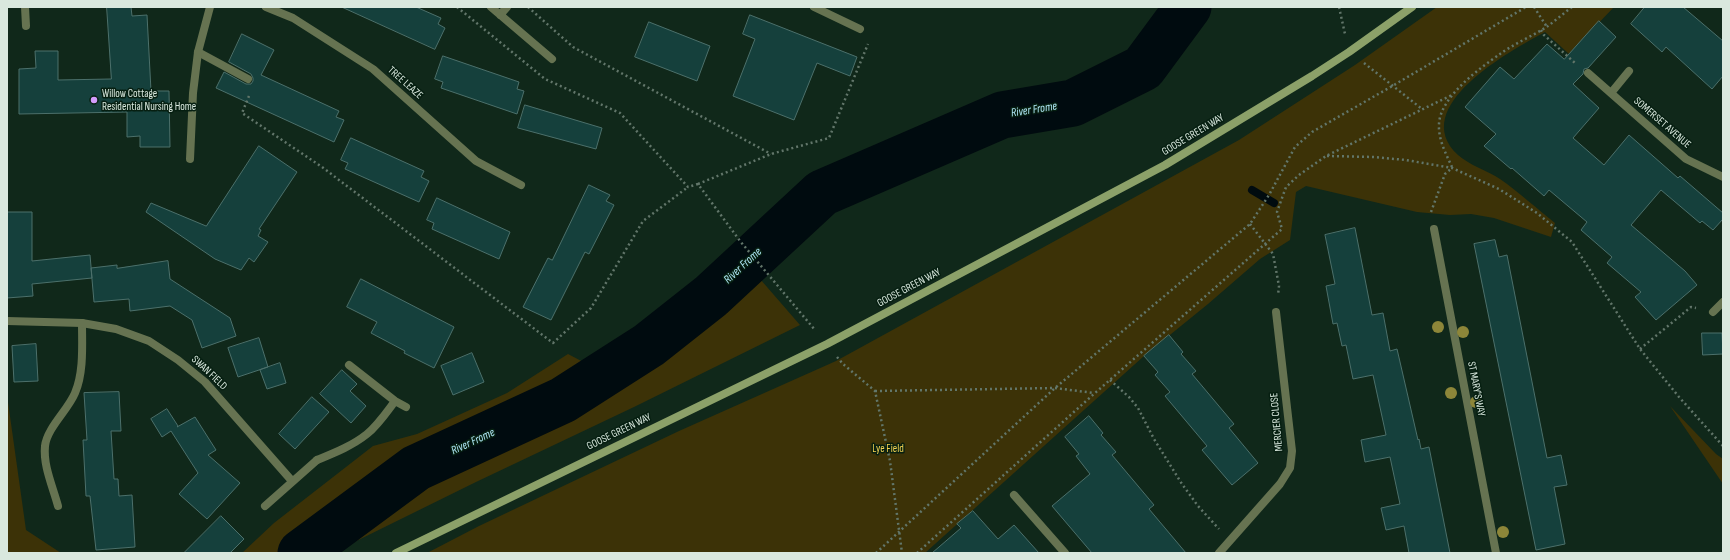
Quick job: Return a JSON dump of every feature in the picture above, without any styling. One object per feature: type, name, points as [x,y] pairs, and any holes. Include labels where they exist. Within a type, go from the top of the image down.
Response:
[{"type":"main road","name":"GOOSE GREEN WAY","points":[[396,553],[827,344],[1165,165],[1349,52],[1412,7]]},
{"type":"street","points":[[25,7],[26,26]]},
{"type":"street","points":[[190,159],[193,93],[198,52],[210,7]]},
{"type":"street","name":"TREE LEAZE","points":[[266,7],[293,18],[373,69],[476,161],[521,185]]},
{"type":"street","points":[[491,7],[552,59]]},
{"type":"street","points":[[500,15],[507,7]]},
{"type":"street","points":[[814,7],[860,29]]},
{"type":"street","points":[[198,52],[248,79]]},
{"type":"street","points":[[1611,93],[1629,72]]},
{"type":"street","name":"SOMERSET AVENUE","points":[[1588,73],[1686,159],[1723,177]]},
{"type":"street","name":"ST MARY'S WAY","points":[[1434,229],[1496,553]]},
{"type":"street","points":[[1712,312],[1723,302]]},
{"type":"street","name":"MERCIER CLOSE","points":[[1219,553],[1280,484],[1290,468],[1292,451],[1276,312]]},
{"type":"street","name":"SWAN FIELD","points":[[7,321],[82,323],[116,329],[149,341],[178,360],[205,382],[292,481]]},
{"type":"street","points":[[58,506],[44,458],[45,444],[50,432],[76,393],[81,367],[82,323]]},
{"type":"street","points":[[348,365],[395,401],[406,407]]},
{"type":"street","points":[[265,506],[318,460],[346,447],[367,434],[381,420],[395,401]]},
{"type":"street","points":[[1014,495],[1065,553]]},
{"type":"path","points":[[457,7],[545,79],[620,113],[688,186]]},
{"type":"path","points":[[528,7],[573,47],[771,154]]},
{"type":"path","points":[[1339,7],[1349,52],[1394,85],[1422,109]]},
{"type":"path","points":[[876,553],[900,533],[1055,388],[1250,224],[1265,202],[1295,147],[1312,132],[1526,7]]},
{"type":"path","points":[[1534,7],[1547,26]]},
{"type":"path","points":[[1452,168],[1441,142],[1439,123],[1444,108],[1452,95],[1474,73],[1501,53],[1547,26],[1572,7]]},
{"type":"path","points":[[248,79],[251,91],[242,114],[322,167],[553,343],[591,308],[643,221],[688,186],[698,184],[771,154],[829,138],[869,45],[860,29]]},
{"type":"path","points":[[1540,30],[1588,73]]},
{"type":"path","points":[[918,553],[1095,393],[1282,229],[1277,212],[1286,186],[1326,156],[1452,95]]},
{"type":"path","points":[[1326,156],[1372,156],[1452,168],[1499,189],[1538,213],[1572,242],[1640,349],[1679,398],[1723,446]]},
{"type":"path","points":[[1434,229],[1431,211],[1445,174],[1452,168]]},
{"type":"path","points":[[698,184],[772,280],[843,364],[875,391],[890,461],[902,553]]},
{"type":"path","points":[[1250,224],[1273,254],[1278,286],[1276,312]]},
{"type":"path","points":[[1640,349],[1690,307],[1712,312]]},
{"type":"path","points":[[1110,380],[1129,397],[1138,408],[1154,439],[1182,484],[1198,506],[1230,541]]},
{"type":"path","points":[[875,391],[1055,388],[1095,393]]},
{"type":"green space","name":"Lye Field","points":[[1437,7],[1614,7],[1569,54],[1545,32],[1509,52],[1469,83],[1454,100],[1445,118],[1446,137],[1458,155],[1500,179],[1555,223],[1551,237],[1494,218],[1471,214],[1450,215],[1417,212],[1306,186],[1296,192],[1290,240],[1260,259],[1144,356],[925,553],[427,553],[479,526],[679,431],[836,361],[1239,140],[1355,65]]},
{"type":"green space","points":[[754,272],[800,325],[332,553],[242,553],[274,523],[373,446],[417,434],[507,393],[568,354],[612,377],[697,320]]},
{"type":"green space","points":[[7,395],[26,530],[61,553],[7,553]]},
{"type":"green space","points":[[1670,406],[1716,454],[1723,459],[1723,484]]},
{"type":"building","name":"Willow Cottage Residential Nursing Home","points":[[107,7],[131,7],[132,16],[147,15],[151,91],[169,91],[170,147],[140,147],[140,136],[127,137],[127,112],[19,114],[19,69],[36,68],[35,51],[58,51],[58,80],[111,79]]},
{"type":"building","points":[[342,7],[416,7],[441,18],[438,24],[445,28],[435,49]]},
{"type":"building","points":[[1645,7],[1683,7],[1723,41],[1723,76],[1712,89],[1666,47],[1662,52],[1631,24]]},
{"type":"building","points":[[750,15],[857,57],[850,76],[817,63],[794,120],[733,96],[755,39],[743,34]]},
{"type":"building","points":[[1599,21],[1616,37],[1588,68],[1584,69],[1583,74],[1573,84],[1599,108],[1573,138],[1604,165],[1629,135],[1678,178],[1680,176],[1723,213],[1723,219],[1713,230],[1702,221],[1700,223],[1661,190],[1631,225],[1685,271],[1697,285],[1656,320],[1635,297],[1641,292],[1607,263],[1612,257],[1581,230],[1587,222],[1549,190],[1544,196],[1484,146],[1496,134],[1465,107],[1500,67],[1514,79],[1547,44],[1564,59]]},
{"type":"building","points":[[649,22],[710,46],[697,81],[635,57]]},
{"type":"building","points":[[242,34],[274,50],[261,75],[339,111],[336,117],[344,120],[334,142],[216,88],[224,72],[246,84],[251,84],[253,81],[251,74],[229,62]]},
{"type":"building","points":[[443,56],[519,82],[517,89],[524,91],[517,114],[441,88],[443,82],[435,79]]},
{"type":"building","points":[[525,105],[602,128],[596,149],[518,128]]},
{"type":"building","points":[[351,138],[424,171],[421,177],[429,181],[419,202],[345,169],[348,163],[341,160]]},
{"type":"building","points":[[259,146],[297,172],[259,229],[261,230],[258,236],[268,242],[254,262],[249,258],[241,270],[215,259],[146,212],[151,203],[206,226]]},
{"type":"building","points":[[589,185],[610,195],[606,201],[614,205],[589,254],[585,252],[551,320],[523,307],[548,258],[552,260]]},
{"type":"building","points":[[437,198],[510,232],[499,259],[432,229],[434,223],[427,220]]},
{"type":"building","points":[[7,212],[32,212],[32,261],[90,255],[92,278],[32,284],[33,296],[7,298]]},
{"type":"building","points":[[1355,228],[1372,315],[1383,313],[1390,351],[1397,349],[1421,449],[1429,447],[1450,553],[1409,553],[1404,526],[1386,530],[1381,508],[1400,504],[1390,457],[1365,462],[1361,440],[1386,435],[1373,375],[1353,379],[1346,345],[1342,346],[1337,323],[1333,324],[1326,286],[1335,284],[1325,235]]},
{"type":"building","points":[[1495,240],[1499,257],[1507,255],[1547,458],[1561,455],[1567,485],[1554,487],[1565,544],[1536,550],[1474,244]]},
{"type":"building","points":[[168,261],[170,279],[230,318],[236,336],[202,348],[192,320],[170,306],[130,311],[129,299],[94,302],[91,268],[117,265],[117,268]]},
{"type":"building","points":[[361,279],[454,327],[434,368],[404,353],[405,351],[371,333],[377,322],[347,307]]},
{"type":"building","points":[[1702,333],[1722,333],[1723,354],[1703,355]]},
{"type":"building","points":[[1169,335],[1183,352],[1181,354],[1196,371],[1192,374],[1234,424],[1229,428],[1258,463],[1232,485],[1202,450],[1207,446],[1165,396],[1170,392],[1155,375],[1158,372],[1144,356]]},
{"type":"building","points":[[259,338],[268,367],[238,377],[228,348]]},
{"type":"building","points":[[36,344],[38,381],[14,382],[12,346]]},
{"type":"building","points":[[472,353],[484,382],[453,395],[441,366]]},
{"type":"building","points":[[280,363],[286,383],[267,389],[260,370]]},
{"type":"building","points":[[342,370],[357,384],[350,391],[366,406],[351,423],[320,394]]},
{"type":"building","points":[[119,392],[121,431],[111,431],[114,479],[118,479],[119,496],[132,495],[135,547],[96,550],[90,496],[86,496],[83,440],[87,440],[84,393]]},
{"type":"building","points":[[312,397],[329,412],[295,449],[279,434]]},
{"type":"building","points":[[167,409],[178,426],[177,427],[195,417],[216,450],[208,455],[240,483],[207,519],[179,494],[198,473],[171,431],[162,437],[151,419]]},
{"type":"building","points":[[1089,416],[1103,433],[1101,435],[1116,452],[1112,455],[1154,505],[1149,509],[1186,553],[1092,553],[1052,506],[1090,474],[1076,456],[1079,454],[1065,437]]},
{"type":"building","points":[[973,511],[998,539],[1014,525],[1039,553],[932,553],[961,528],[957,524]]},
{"type":"building","points":[[221,516],[244,539],[230,553],[184,553]]},
{"type":"waterway","name":"River Frome","points":[[301,553],[416,468],[563,400],[649,345],[711,296],[822,193],[1002,115],[1073,103],[1143,68],[1188,7]]},
{"type":"waterway","points":[[1252,190],[1274,203]]},
{"type":"place","name":"Willow Cottage Residential Nursing Home","points":[[94,100]]}]
